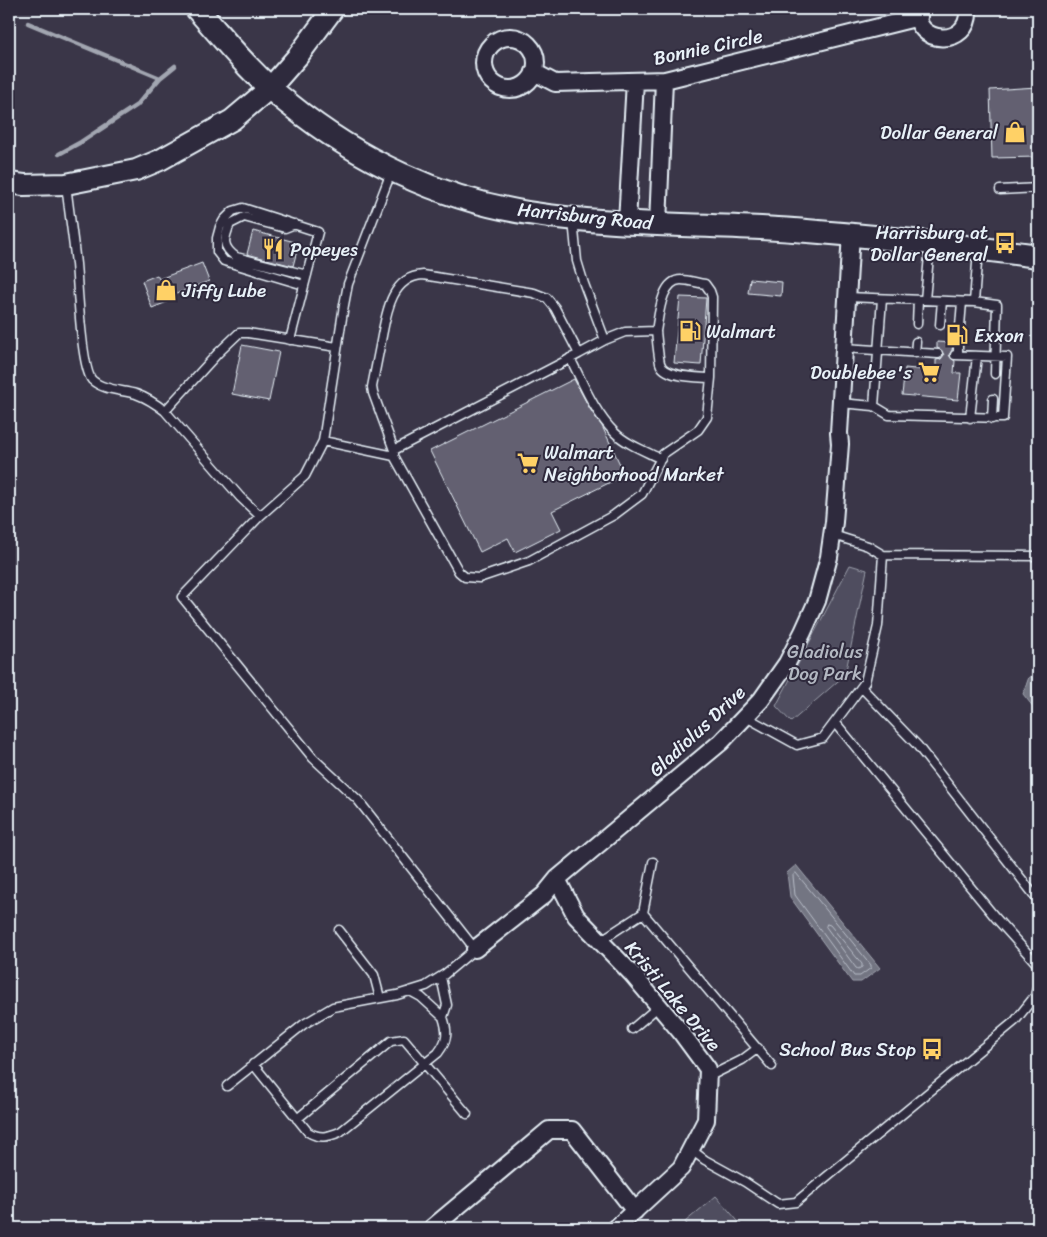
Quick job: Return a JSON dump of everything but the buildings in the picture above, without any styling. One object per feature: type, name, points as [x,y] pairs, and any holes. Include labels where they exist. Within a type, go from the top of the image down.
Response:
[{"type":"main road","name":"Harrisburg Road","points":[[197,9],[238,57],[270,88],[288,104],[337,139],[392,170],[426,185],[475,202],[528,213],[573,218],[851,233],[1038,256]]},
{"type":"street","points":[[9,183],[24,185],[66,184],[136,170],[160,160],[232,120],[270,88],[298,56],[333,9]]},
{"type":"street","name":"Bonnie Circle","points":[[534,72],[555,83],[664,80],[918,13],[924,29],[930,35],[948,38],[962,30],[967,23],[968,9]]},
{"type":"street","points":[[658,224],[664,80]]},
{"type":"street","points":[[627,222],[635,81]]},
{"type":"street","name":"Gladiolus Drive","points":[[475,949],[544,895],[557,879],[721,742],[746,717],[774,682],[790,658],[819,592],[829,557],[840,444],[840,403],[851,233]]},
{"type":"street","name":"Kristi Lake Drive","points":[[557,879],[576,916],[632,974],[680,1031],[708,1070],[706,1120],[680,1168],[616,1228]]},
{"type":"street","points":[[432,1228],[549,1130],[572,1130],[635,1211]]},
{"type":"lane","points":[[227,1086],[304,1024],[333,1008],[426,986],[441,977],[475,949],[358,800],[313,758],[182,597],[260,516],[305,476],[323,441],[348,284],[392,170]]},
{"type":"lane","points":[[66,184],[76,266],[80,325],[88,373],[93,381],[104,386],[152,400],[165,411],[240,497],[260,516]]},
{"type":"lane","points":[[1000,190],[1038,188]]},
{"type":"lane","points":[[290,340],[318,232],[243,208],[233,211],[224,220],[217,238],[217,252],[224,261],[304,285]]},
{"type":"lane","points":[[295,224],[285,228],[244,217],[230,224],[225,243],[229,252],[236,256],[307,275]]},
{"type":"lane","points":[[573,218],[577,261],[605,340]]},
{"type":"lane","points":[[917,324],[930,243]]},
{"type":"lane","points":[[974,302],[978,248]]},
{"type":"lane","points":[[579,354],[555,308],[547,298],[534,293],[414,275],[404,282],[394,294],[388,306],[372,393],[394,453],[459,572],[465,577],[479,578],[529,560],[614,515],[642,494],[663,454],[698,430],[707,417],[712,378],[712,297],[705,284],[679,280],[671,284],[664,295],[656,330],[660,365],[666,371],[674,374],[712,378]]},
{"type":"lane","points":[[847,298],[974,302],[997,305],[995,374]]},
{"type":"lane","points":[[874,406],[882,299]]},
{"type":"lane","points":[[940,325],[942,301]]},
{"type":"lane","points":[[960,326],[962,302]]},
{"type":"lane","points":[[323,441],[394,453],[605,340],[624,332],[656,330]]},
{"type":"lane","points":[[165,411],[239,333],[337,347]]},
{"type":"lane","points":[[915,353],[916,342]]},
{"type":"lane","points":[[840,403],[874,406],[889,414],[1002,418],[1007,357],[956,355],[958,345]]},
{"type":"lane","points":[[844,348],[938,354]]},
{"type":"lane","points":[[970,418],[977,356]]},
{"type":"lane","points":[[570,358],[595,407],[614,432],[626,441],[661,459]]},
{"type":"lane","points":[[992,419],[994,398]]},
{"type":"lane","points":[[832,535],[868,546],[883,554],[1038,556]]},
{"type":"lane","points":[[746,717],[797,746],[822,738],[865,682],[878,626],[883,554]]},
{"type":"lane","points":[[862,688],[917,745],[1038,900]]},
{"type":"lane","points":[[835,722],[995,917],[1038,965]]},
{"type":"lane","points":[[600,941],[643,913],[653,862]]},
{"type":"lane","points":[[643,913],[772,1066]]},
{"type":"lane","points":[[339,930],[374,975],[380,998]]},
{"type":"lane","points":[[441,977],[446,1005],[443,1017]]},
{"type":"lane","points":[[690,1149],[778,1204],[796,1202],[1015,1021],[1035,996],[1038,984]]},
{"type":"lane","points":[[254,1064],[308,1132],[317,1137],[330,1136],[340,1132],[425,1064],[445,1044],[448,1031],[443,1017],[421,997],[410,991]]},
{"type":"lane","points":[[632,1029],[659,1006]]},
{"type":"lane","points":[[297,1119],[391,1042],[404,1039],[467,1114]]},
{"type":"lane","points":[[708,1077],[742,1060],[758,1048]]},
{"type":"green space","name":"Gladiolus Dog Park","points":[[850,565],[867,570],[845,675],[791,722],[776,706]]},
{"type":"green space","points":[[716,1196],[744,1228],[690,1228],[685,1222]]},
{"type":"water","points":[[1038,676],[1038,713],[1023,694],[1029,677]]},
{"type":"water","points":[[796,865],[880,968],[861,982],[852,982],[790,897],[787,873]]},
{"type":"waterway","points":[[28,23],[160,78]]},
{"type":"waterway","points":[[59,154],[81,142],[137,105],[160,78],[175,66]]},
{"type":"place","name":"Dollar General","points":[[1015,132]]},
{"type":"place","name":"Harrisburg at Dollar General","points":[[1005,243]]},
{"type":"place","name":"Popeyes","points":[[273,249]]},
{"type":"place","name":"Jiffy Lube","points":[[166,290]]},
{"type":"place","name":"Walmart","points":[[690,331]]},
{"type":"place","name":"Exxon","points":[[957,335]]},
{"type":"place","name":"Doublebee's","points":[[929,372]]},
{"type":"place","name":"Walmart Neighborhood Market","points":[[528,463]]},
{"type":"place","name":"School Bus Stop","points":[[932,1049]]}]
